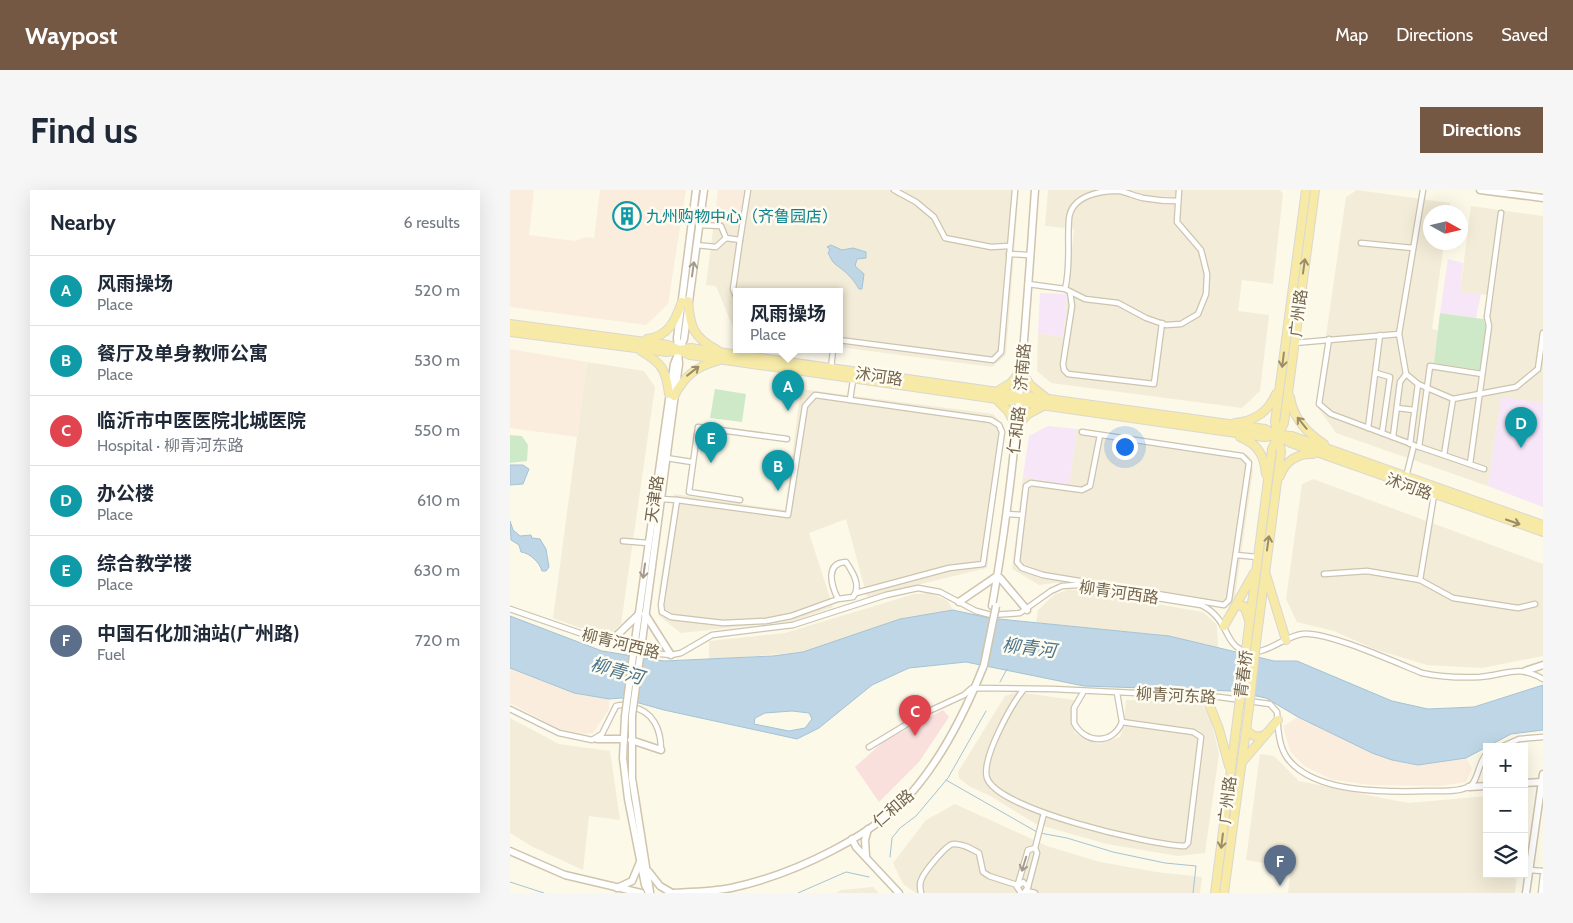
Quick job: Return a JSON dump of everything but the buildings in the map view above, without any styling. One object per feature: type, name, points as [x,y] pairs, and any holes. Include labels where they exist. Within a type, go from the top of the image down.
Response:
[{"type":"main road","name":"广州路","points":[[1247,642],[1272,450],[1284,423],[1316,191]]},
{"type":"main road","name":"广州路","points":[[1256,643],[1281,451],[1275,422],[1305,192]]},
{"type":"main road","points":[[672,395],[667,376],[661,365],[637,345],[666,332],[674,323],[685,301]]},
{"type":"main road","points":[[685,301],[690,321],[697,336],[723,356]]},
{"type":"main road","name":"沭河路","points":[[510,324],[637,345],[667,352],[690,348],[853,380],[996,395]]},
{"type":"main road","name":"沭河路","points":[[510,332],[637,345]]},
{"type":"main road","points":[[672,395],[693,370],[723,356]]},
{"type":"main road","name":"沭河路","points":[[723,356],[831,369],[996,395],[1011,401],[1027,396],[1044,402],[1224,428],[1265,429],[1278,434],[1292,436],[1329,453],[1434,495],[1542,528]]},
{"type":"main road","points":[[1022,373],[1044,402],[1017,425],[996,395],[1022,373]]},
{"type":"main road","points":[[1224,428],[1262,415],[1271,406],[1280,385]]},
{"type":"main road","points":[[1289,385],[1292,410],[1299,421],[1329,453]]},
{"type":"main road","points":[[1224,428],[1249,440],[1260,449],[1268,482]]},
{"type":"main road","points":[[1276,487],[1282,470],[1292,458],[1305,454],[1329,453]]},
{"type":"main road","name":"沭河路","points":[[1329,453],[1406,477],[1542,528]]},
{"type":"main road","points":[[1224,626],[1256,569]]},
{"type":"main road","points":[[1265,570],[1276,612],[1286,640]]},
{"type":"main road","points":[[1236,606],[1244,606],[1250,620]]},
{"type":"main road","points":[[1259,623],[1265,614],[1276,612]]},
{"type":"main road","name":"青春桥","points":[[1240,706],[1247,642]]},
{"type":"main road","name":"青春桥","points":[[1249,708],[1256,643]]},
{"type":"main road","points":[[1206,696],[1219,729],[1230,771]]},
{"type":"main road","name":"广州路","points":[[1215,893],[1240,706]]},
{"type":"main road","name":"广州路","points":[[1224,893],[1249,708]]},
{"type":"main road","points":[[1241,764],[1278,720]]},
{"type":"main road","points":[[1219,729],[1224,734],[1229,734],[1237,723]]},
{"type":"main road","points":[[1246,730],[1254,736],[1260,737],[1264,735]]},
{"type":"street","name":"天津路","points":[[628,739],[637,648],[661,499],[674,364],[684,339],[685,301],[696,190]]},
{"type":"street","name":"天津路","points":[[685,301],[704,190]]},
{"type":"street","points":[[733,288],[748,190]]},
{"type":"street","points":[[894,190],[934,217],[946,238],[977,245],[1009,246]]},
{"type":"street","points":[[843,341],[993,360],[1001,352],[1015,190]]},
{"type":"street","name":"济南路","points":[[1022,373],[1028,255],[1034,190]]},
{"type":"street","name":"济南路","points":[[1020,398],[1034,190]]},
{"type":"street","points":[[1028,284],[1065,289],[1085,299],[1118,303],[1162,323],[1181,324],[1198,314],[1206,294],[1207,274],[1201,250],[1177,222],[1179,190]]},
{"type":"street","points":[[1423,190],[1399,334],[1406,374],[1418,384],[1453,399],[1479,396],[1516,387],[1538,369],[1543,333]]},
{"type":"street","points":[[1480,190],[1543,198]]},
{"type":"street","points":[[1065,289],[1068,267],[1069,217],[1074,204],[1081,198],[1094,193],[1118,191],[1142,198],[1177,201]]},
{"type":"street","points":[[1470,464],[1489,326],[1486,317],[1500,213]]},
{"type":"street","points":[[699,225],[721,226],[726,238]]},
{"type":"street","points":[[696,245],[716,246],[726,238],[740,240]]},
{"type":"street","points":[[1361,244],[1413,248]]},
{"type":"street","points":[[1009,254],[1028,255]]},
{"type":"street","points":[[1070,292],[1072,306],[1063,364],[1064,370],[1068,374],[1154,384],[1162,323]]},
{"type":"street","points":[[1294,343],[1399,334]]},
{"type":"street","points":[[1368,428],[1380,335]]},
{"type":"street","points":[[1329,340],[1319,404],[1331,414],[1484,469]]},
{"type":"street","points":[[831,369],[833,353]]},
{"type":"street","points":[[1406,477],[1427,388],[1430,366],[1482,374]]},
{"type":"street","points":[[1376,373],[1390,377],[1382,433]]},
{"type":"street","points":[[1393,437],[1400,382],[1406,374]]},
{"type":"street","points":[[850,400],[853,380]]},
{"type":"street","points":[[1414,445],[1414,410],[1418,384]]},
{"type":"street","name":"天津路","points":[[642,614],[648,543],[672,395]]},
{"type":"street","points":[[661,499],[677,500],[788,515],[805,406],[815,395],[991,420],[1002,432],[983,564],[949,568],[856,593],[848,598],[838,599],[791,616],[766,621],[723,623],[670,617],[662,612],[661,605],[677,500]]},
{"type":"street","name":"仁和路","points":[[999,577],[1020,398]]},
{"type":"street","points":[[1444,455],[1453,399]]},
{"type":"street","points":[[1396,408],[1414,410]]},
{"type":"street","name":"仁和路","points":[[708,893],[729,891],[771,880],[823,857],[868,829],[901,804],[918,785],[952,734],[982,665],[999,577],[1008,514],[1017,425]]},
{"type":"street","points":[[740,500],[689,492],[698,427],[787,439]]},
{"type":"street","points":[[1082,432],[1242,456],[1248,463],[1229,600],[1224,605],[1043,575],[1022,568],[1017,562],[1026,486],[1031,482],[1082,490],[1090,486],[1100,435]]},
{"type":"street","points":[[666,458],[692,462]]},
{"type":"street","points":[[1420,580],[1434,495]]},
{"type":"street","points":[[1008,514],[1022,515]]},
{"type":"street","points":[[623,541],[648,543]]},
{"type":"street","points":[[1236,555],[1257,557]]},
{"type":"street","points":[[838,599],[834,590],[832,573],[834,566],[838,562],[846,562],[853,573],[857,586],[856,593]]},
{"type":"street","points":[[1324,574],[1367,571],[1420,580],[1452,598],[1518,608],[1535,604]]},
{"type":"street","points":[[959,602],[999,577],[1027,610]]},
{"type":"street","name":"柳青河西路","points":[[510,609],[610,642],[651,653],[671,655],[681,653],[712,635],[793,625],[886,595],[918,588],[940,592],[976,611],[991,615],[1020,614],[1051,591],[1062,586],[1076,584],[1201,605],[1214,612],[1224,626],[1229,638],[1238,649],[1248,651],[1270,648],[1302,634],[1321,635],[1422,673],[1437,676],[1481,677],[1525,671]]},
{"type":"street","points":[[848,598],[851,607]]},
{"type":"street","points":[[610,642],[642,614],[671,655]]},
{"type":"street","points":[[1525,671],[1543,665]]},
{"type":"street","points":[[1525,671],[1543,679]]},
{"type":"street","points":[[868,747],[881,737],[964,695],[973,688]]},
{"type":"street","name":"仁和路","points":[[671,893],[728,888],[770,878],[822,855],[852,839],[899,802],[916,784],[950,733],[973,688]]},
{"type":"street","name":"柳青河东路","points":[[973,688],[1206,696],[1270,704],[1277,712],[1278,730],[1287,759],[1298,769],[1313,777],[1347,788],[1400,792],[1453,790],[1469,787]]},
{"type":"street","points":[[1024,689],[997,736],[986,767],[987,779],[994,788],[1044,813],[1144,842],[1185,846],[1188,843],[1201,737],[1193,732],[1122,722]]},
{"type":"street","points":[[1084,691],[1074,708],[1074,723],[1083,734],[1090,738],[1105,738],[1114,735],[1122,722],[1117,693]]},
{"type":"street","points":[[510,709],[559,734],[584,740],[628,739],[661,750],[661,734],[648,714],[643,709],[620,704],[613,709],[606,728],[597,739]]},
{"type":"street","points":[[1510,743],[1518,739],[1543,737]]},
{"type":"street","points":[[628,739],[623,758],[628,799],[645,886],[650,893]]},
{"type":"street","points":[[628,739],[632,778],[648,870],[650,893]]},
{"type":"street","points":[[1469,787],[1474,781],[1478,766],[1483,759]]},
{"type":"street","points":[[1528,782],[1542,778],[1531,870]]},
{"type":"street","points":[[1469,787],[1483,786]]},
{"type":"street","points":[[1527,893],[1543,797]]},
{"type":"street","points":[[1025,891],[1038,853],[1035,848],[1044,813]]},
{"type":"street","points":[[867,860],[865,840],[868,829]]},
{"type":"street","points":[[852,839],[867,860],[899,893]]},
{"type":"street","points":[[921,893],[920,885],[922,878],[946,847],[956,844],[972,848],[979,853],[983,872],[989,876],[1025,891],[1036,893]]},
{"type":"street","points":[[1017,888],[1028,850],[1035,848]]},
{"type":"street","points":[[510,852],[549,870],[641,893]]},
{"type":"street","points":[[510,852],[548,872],[625,893]]},
{"type":"street","points":[[615,888],[625,886],[632,881],[640,860]]},
{"type":"street","points":[[648,870],[660,886],[671,893]]},
{"type":"street","points":[[1531,870],[1543,871]]},
{"type":"street","points":[[1541,893],[1543,875]]},
{"type":"street","points":[[1017,888],[1025,883],[1025,891]]},
{"type":"shaded area","points":[[510,190],[534,190],[529,235],[575,241],[585,237],[594,238],[600,190],[686,190],[668,304],[646,325],[510,307]]},
{"type":"shaded area","points":[[718,190],[746,190],[741,226],[714,222]]},
{"type":"shaded area","points":[[746,190],[1019,190],[1006,355],[992,367],[843,348],[843,288],[733,288],[733,327],[716,286],[706,285],[714,222],[741,226]]},
{"type":"shaded area","points":[[1048,190],[1280,190],[1283,194],[1273,284],[1242,280],[1238,311],[1269,315],[1260,391],[1242,408],[1051,383],[1037,371],[1038,333],[1063,337],[1074,229],[1045,226]]},
{"type":"shaded area","points":[[1357,190],[1450,203],[1450,205],[1423,205],[1423,250],[1443,250],[1432,329],[1439,331],[1434,362],[1480,370],[1486,327],[1483,319],[1488,295],[1460,292],[1465,250],[1468,250],[1471,206],[1543,216],[1543,403],[1501,398],[1488,486],[1336,433],[1316,405],[1346,197]]},
{"type":"shaded area","points":[[1448,259],[1463,263],[1460,292],[1481,294],[1476,318],[1440,313]]},
{"type":"shaded area","points":[[1040,293],[1067,294],[1063,337],[1038,333]]},
{"type":"shaded area","points":[[510,349],[587,362],[577,437],[510,428]]},
{"type":"shaded area","points":[[587,362],[644,371],[655,387],[621,624],[612,633],[591,632],[553,618]]},
{"type":"shaded area","points":[[801,389],[993,414],[1003,425],[987,568],[867,597],[846,519],[809,533],[833,607],[794,621],[681,633],[658,615],[659,590],[674,494],[785,510]]},
{"type":"shaded area","points":[[1501,397],[1543,403],[1543,507],[1488,486]]},
{"type":"shaded area","points":[[1048,426],[1077,429],[1069,485],[1023,477],[1029,436]]},
{"type":"shaded area","points":[[1077,429],[1246,454],[1250,457],[1253,471],[1235,596],[1227,607],[1217,607],[1063,582],[1039,585],[1012,569],[1023,477],[1069,485]]},
{"type":"shaded area","points":[[1313,479],[1543,564],[1543,656],[1482,668],[1427,665],[1374,649],[1334,631],[1297,622],[1286,599],[1302,484]]},
{"type":"shaded area","points":[[1069,589],[1203,612],[1217,625],[1218,648],[1169,636],[1036,623],[1038,610],[1054,595]]},
{"type":"shaded area","points":[[930,593],[948,601],[953,610],[900,619],[803,652],[709,660],[709,641],[785,633],[914,594]]},
{"type":"shaded area","points":[[510,668],[574,693],[609,699],[609,709],[593,733],[581,734],[562,731],[510,703]]},
{"type":"shaded area","points":[[1017,692],[1074,700],[1071,723],[1075,733],[1084,739],[1099,744],[1120,737],[1124,726],[1126,700],[1201,702],[1210,716],[1219,754],[1205,853],[1178,856],[1107,844],[1036,824],[992,797],[969,786],[959,778],[958,772],[1005,696]]},
{"type":"shaded area","points":[[943,710],[949,717],[919,762],[879,802],[855,767],[883,742]]},
{"type":"shaded area","points":[[1298,717],[1392,760],[1418,765],[1466,758],[1472,768],[1466,782],[1440,786],[1371,785],[1333,780],[1304,766],[1290,751],[1283,726]]},
{"type":"shaded area","points":[[510,718],[559,744],[610,751],[620,820],[589,816],[583,870],[533,847],[510,833]]},
{"type":"shaded area","points":[[1260,754],[1274,756],[1299,781],[1382,798],[1409,803],[1483,796],[1483,878],[1517,878],[1515,893],[1288,893],[1291,868],[1246,860]]},
{"type":"shaded area","points":[[955,804],[1047,846],[1100,862],[1156,872],[1202,877],[1200,893],[916,893],[903,884],[893,863],[926,820]]},
{"type":"shaded area","points":[[873,887],[879,893],[836,893],[841,890]]},
{"type":"green space","points":[[1440,313],[1483,319],[1486,327],[1480,370],[1434,363]]},
{"type":"green space","points":[[715,389],[746,394],[742,422],[710,418]]},
{"type":"green space","points":[[510,435],[522,436],[528,445],[527,461],[510,463]]},
{"type":"water","points":[[831,245],[842,250],[853,248],[866,252],[866,258],[857,259],[855,266],[864,274],[862,289],[859,289],[854,281],[833,262],[828,253],[830,249],[827,247]]},
{"type":"water","points":[[510,465],[523,465],[529,469],[523,484],[510,485]]},
{"type":"water","points":[[510,521],[513,530],[520,536],[531,535],[532,538],[540,539],[546,549],[549,567],[546,571],[542,571],[534,559],[528,554],[521,552],[519,545],[511,540]]},
{"type":"water","name":"柳青河","points":[[953,610],[989,618],[1169,636],[1274,661],[1297,661],[1392,701],[1428,709],[1474,707],[1543,685],[1543,730],[1511,734],[1494,743],[1483,743],[1483,749],[1466,758],[1418,765],[1392,760],[1372,753],[1298,717],[1266,698],[1232,691],[1084,686],[966,662],[909,668],[872,685],[819,728],[797,739],[664,710],[621,698],[609,699],[574,693],[510,668],[510,616],[602,651],[664,661],[773,656],[803,652],[900,619]],"holes":[[[792,711],[809,713],[812,719],[805,728],[789,731],[754,724],[755,718],[765,713]]]},
{"type":"waterway","points":[[1000,682],[1007,669]]},
{"type":"waterway","points":[[890,857],[892,838],[900,828],[916,816],[948,778],[986,711]]},
{"type":"waterway","points":[[946,780],[1037,832]]},
{"type":"waterway","points":[[1040,833],[1067,838],[1113,852],[1165,863],[1196,866],[1193,893]]},
{"type":"waterway","points":[[798,893],[846,872],[869,877]]},
{"type":"waterway","points":[[510,882],[544,893]]},
{"type":"place","name":"九州购物中心（齐鲁园店）","points":[[627,216]]},
{"type":"place","name":"风雨操场","points":[[788,411]]},
{"type":"place","name":"办公楼","points":[[1521,448]]},
{"type":"place","name":"综合教学楼","points":[[711,463]]},
{"type":"place","name":"餐厅及单身教师公寓","points":[[778,491]]},
{"type":"place","name":"临沂市中医医院北城医院","points":[[915,736]]},
{"type":"place","name":"中国石化加油站(广州路)","points":[[1280,886]]}]
